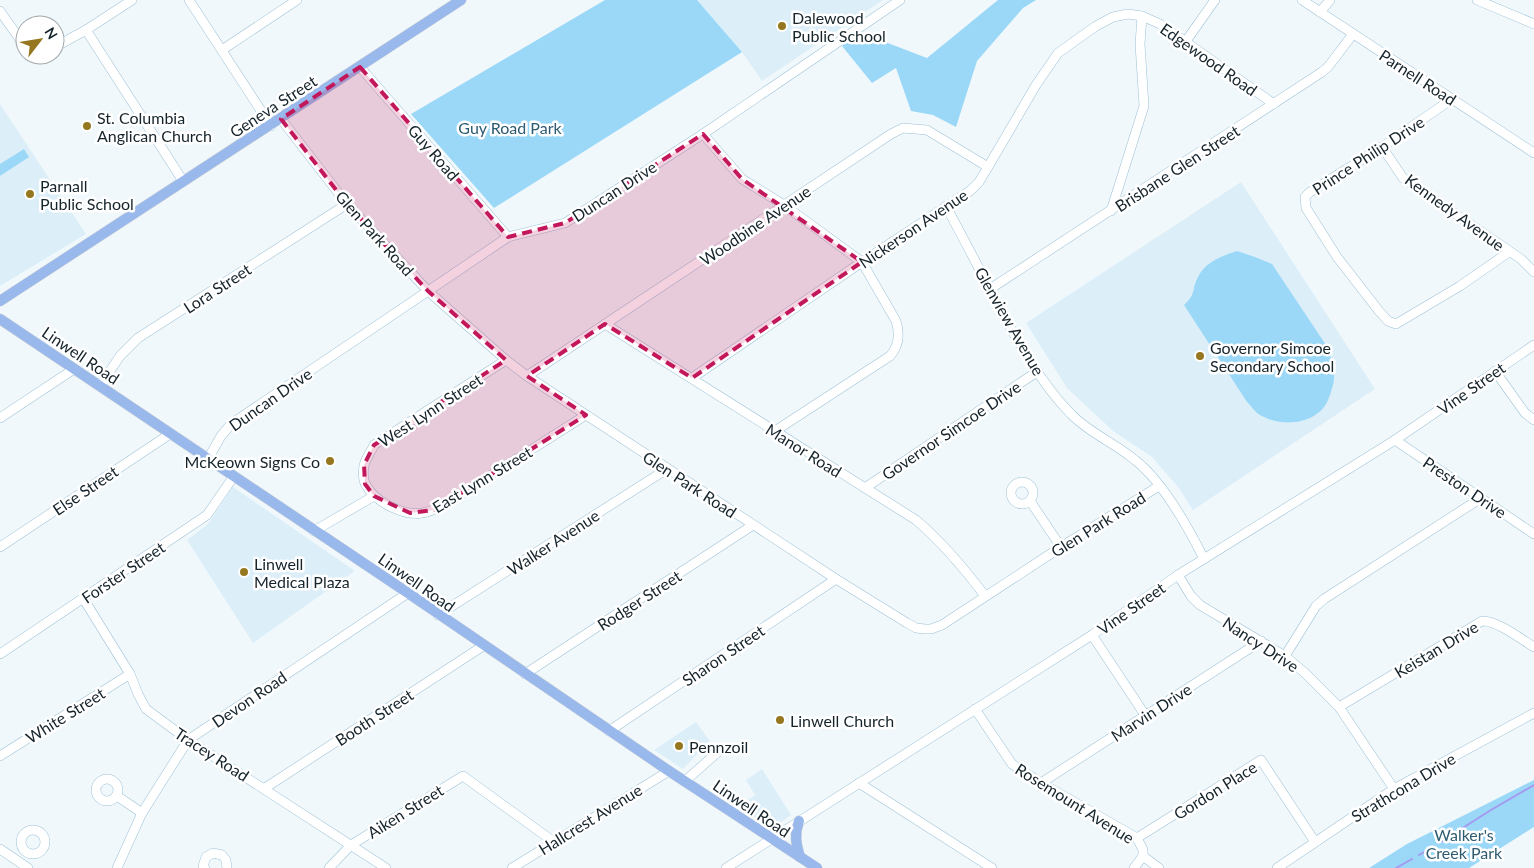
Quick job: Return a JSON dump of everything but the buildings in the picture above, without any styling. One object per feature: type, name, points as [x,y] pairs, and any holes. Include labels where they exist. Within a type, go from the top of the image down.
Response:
[{"type":"main road","name":"Geneva Street","points":[[0,301],[183,181],[282,119],[461,0]]},
{"type":"main road","name":"Linwell Road","points":[[0,319],[408,593],[609,731],[817,868]]},
{"type":"main road","points":[[799,821],[795,834],[800,857]]},
{"type":"street","points":[[65,42],[132,0]]},
{"type":"street","points":[[189,0],[271,126]]},
{"type":"street","points":[[222,50],[297,0]]},
{"type":"street","name":"Duncan Drive","points":[[208,459],[221,436],[231,424],[508,237],[565,223],[703,134],[900,0]]},
{"type":"street","points":[[1186,41],[1215,0]]},
{"type":"street","name":"Parnell Road","points":[[1302,0],[1534,153]]},
{"type":"street","points":[[1320,12],[1330,0]]},
{"type":"street","points":[[1477,0],[1534,24]]},
{"type":"street","points":[[0,11],[15,32]]},
{"type":"street","name":"Nickerson Avenue","points":[[692,378],[970,191],[988,167],[1036,85],[1058,53],[1096,26],[1113,17],[1128,14],[1142,16]]},
{"type":"street","points":[[1111,211],[1144,106],[1140,44],[1142,16]]},
{"type":"street","name":"Edgewood Road","points":[[1142,16],[1160,24],[1186,41],[1274,104]]},
{"type":"street","points":[[86,30],[183,181]]},
{"type":"street","name":"Brisbane Glen Street","points":[[990,289],[1274,104],[1328,66],[1353,34]]},
{"type":"street","name":"Guy Road","points":[[360,67],[508,237]]},
{"type":"street","name":"Prince Philip Drive","points":[[1452,99],[1382,147],[1310,192],[1305,197],[1306,208],[1338,257],[1388,321],[1396,324],[1510,252]]},
{"type":"street","name":"Glen Park Road","points":[[282,119],[346,204],[428,291],[506,360],[667,469],[836,579],[916,628],[931,629],[942,624],[1159,486]]},
{"type":"street","name":"Woodbine Avenue","points":[[527,376],[891,134],[903,128],[927,130],[988,167]]},
{"type":"street","points":[[703,134],[742,179],[784,205],[862,262],[896,321],[899,331],[897,349],[890,356],[774,431]]},
{"type":"street","name":"Kennedy Avenue","points":[[1382,147],[1403,178],[1521,259],[1534,272]]},
{"type":"street","name":"Lora Street","points":[[100,386],[120,356],[138,338],[346,204]]},
{"type":"street","name":"Glenview Avenue","points":[[946,206],[1009,325],[1038,371],[1070,414],[1102,439],[1136,460],[1149,473],[1180,517],[1204,559]]},
{"type":"street","name":"Manor Road","points":[[606,324],[916,520],[962,565],[985,596]]},
{"type":"street","name":"Vine Street","points":[[726,868],[1092,635],[1204,559],[1395,440],[1534,345]]},
{"type":"street","name":"West Lynn Street","points":[[374,496],[364,484],[364,465],[374,446],[506,360]]},
{"type":"street","points":[[0,418],[74,369]]},
{"type":"street","name":"Governor Simcoe Drive","points":[[865,488],[1038,371]]},
{"type":"street","points":[[1495,371],[1525,413],[1534,420]]},
{"type":"street","name":"East Lynn Street","points":[[374,496],[390,506],[410,513],[434,510],[586,415]]},
{"type":"street","name":"Else Street","points":[[0,547],[170,434]]},
{"type":"street","name":"Preston Drive","points":[[1395,440],[1534,534]]},
{"type":"street","name":"Walker Avenue","points":[[438,615],[667,469]]},
{"type":"street","name":"Forster Street","points":[[0,654],[207,515],[234,476]]},
{"type":"street","points":[[314,531],[374,496]]},
{"type":"street","points":[[1285,656],[1316,606],[1324,599],[1481,498]]},
{"type":"street","points":[[1030,501],[1061,548]]},
{"type":"street","name":"Rodger Street","points":[[525,674],[753,525]]},
{"type":"street","name":"Nancy Drive","points":[[1178,576],[1191,596],[1200,605],[1285,656],[1305,673],[1339,707],[1394,789]]},
{"type":"street","name":"Sharon Street","points":[[609,731],[836,579]]},
{"type":"street","name":"Devon Road","points":[[117,868],[142,813],[188,740],[408,593]]},
{"type":"street","name":"Tracey Road","points":[[83,598],[130,674],[146,709],[188,740],[386,868]]},
{"type":"street","name":"Keistan Drive","points":[[1339,707],[1482,621],[1499,626],[1534,647]]},
{"type":"street","points":[[1092,635],[1145,715]]},
{"type":"street","name":"Marvin Drive","points":[[1041,783],[1261,641]]},
{"type":"street","name":"Booth Street","points":[[264,788],[483,646]]},
{"type":"street","name":"White Street","points":[[0,756],[130,674]]},
{"type":"street","name":"Rosemount Avenue","points":[[975,709],[1012,764],[1041,783],[1137,838],[1143,850],[1143,856],[1159,868]]},
{"type":"street","name":"Strathcona Drive","points":[[1278,868],[1394,789],[1534,713]]},
{"type":"street","points":[[685,781],[718,752]]},
{"type":"street","name":"Gordon Place","points":[[1137,838],[1261,760],[1315,842]]},
{"type":"street","name":"Hallcrest Avenue","points":[[512,868],[669,771]]},
{"type":"street","name":"Aiken Street","points":[[329,868],[351,845],[463,776],[554,842]]},
{"type":"street","points":[[859,783],[992,868]]},
{"type":"street","points":[[118,796],[142,813]]},
{"type":"street","points":[[0,848],[28,868]]},
{"type":"street","points":[[18,861],[25,851]]},
{"type":"street","points":[[205,868],[203,866],[206,857],[213,853],[222,855],[226,860],[227,868]]},
{"type":"street","points":[[1134,868],[1143,856]]},
{"type":"highlighted area","points":[[360,67],[508,237],[565,223],[703,134],[742,179],[862,262],[692,378],[605,324],[527,376],[586,415],[434,510],[410,513],[374,496],[365,484],[364,465],[374,445],[506,360],[428,291],[347,204],[281,119]]},
{"type":"shaded area","name":"Dalewood Public School","points":[[697,0],[883,0],[762,81],[742,52]]},
{"type":"shaded area","name":"Parnall Public School","points":[[0,104],[86,234],[0,286]]},
{"type":"shaded area","name":"Governor Simcoe Secondary School","points":[[1241,182],[1375,389],[1193,510],[1178,487],[1152,457],[1113,431],[1067,388],[1026,323]]},
{"type":"shaded area","points":[[233,487],[355,571],[253,643],[187,540],[208,524]]},
{"type":"shaded area","points":[[696,722],[710,741],[683,769],[654,750]]},
{"type":"shaded area","points":[[762,769],[791,815],[773,828],[738,807],[755,795],[746,780]]},
{"type":"green space","name":"Guy Road Park","points":[[605,0],[697,0],[742,52],[494,208],[411,114]]},
{"type":"green space","points":[[998,0],[1036,0],[1023,8],[977,61],[956,127],[933,115],[911,111],[896,68],[872,83],[842,46],[859,32],[927,58]]},
{"type":"green space","points":[[24,149],[29,157],[0,176],[0,164]]},
{"type":"green space","points":[[1237,251],[1272,264],[1330,351],[1334,377],[1328,400],[1323,409],[1306,419],[1296,422],[1275,421],[1257,413],[1247,402],[1184,305],[1191,297],[1198,277],[1205,267],[1220,257]]},
{"type":"green space","name":"Walker's Creek Park","points":[[1534,780],[1534,827],[1469,868],[1369,868],[1407,844]]},
{"type":"waterway","points":[[1461,829],[1534,785]]},
{"type":"waterway","points":[[1441,842],[1447,838]]},
{"type":"waterway","points":[[1419,855],[1433,847]]},
{"type":"waterway","points":[[1396,868],[1412,859]]},
{"type":"place","name":"Dalewood Public School","points":[[782,26]]},
{"type":"place","name":"St. Columbia Anglican Church","points":[[87,126]]},
{"type":"place","name":"Parnall Public School","points":[[30,194]]},
{"type":"place","name":"Governor Simcoe Secondary School","points":[[1200,356]]},
{"type":"place","name":"McKeown Signs Co","points":[[330,461]]},
{"type":"place","name":"Linwell Medical Plaza","points":[[244,572]]},
{"type":"place","name":"Linwell Church","points":[[780,720]]},
{"type":"place","name":"Pennzoil","points":[[679,746]]}]
